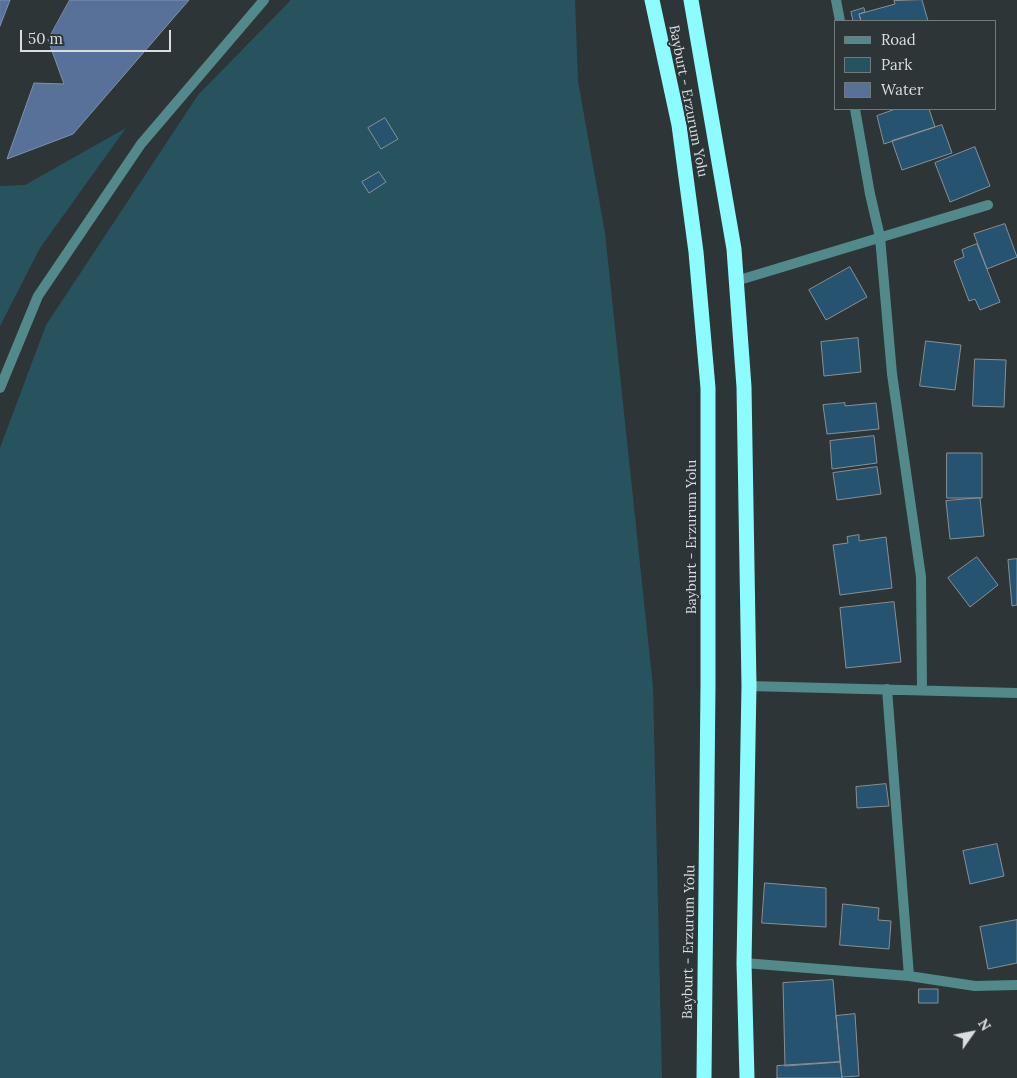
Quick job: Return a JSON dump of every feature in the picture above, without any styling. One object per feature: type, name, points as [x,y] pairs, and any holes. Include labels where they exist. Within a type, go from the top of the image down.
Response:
[{"type":"highway","name":"Bayburt - Erzurum Yolu","points":[[652,0],[679,125],[696,252],[708,388],[708,704],[704,1078]]},
{"type":"highway","name":"Bayburt - Erzurum Yolu","points":[[691,0],[734,249],[744,388],[749,686],[744,963],[747,1078]]},
{"type":"street","points":[[0,388],[38,296],[136,152],[264,0]]},
{"type":"street","points":[[836,0],[840,20]]},
{"type":"street","points":[[855,110],[870,194],[880,237],[892,374],[921,578],[922,690]]},
{"type":"street","points":[[736,281],[988,205]]},
{"type":"street","points":[[749,686],[1017,693]]},
{"type":"street","points":[[887,689],[908,976]]},
{"type":"street","points":[[744,963],[908,976],[976,986],[1017,985]]},
{"type":"green space","points":[[291,0],[575,0],[578,81],[605,233],[653,687],[662,1078],[0,1078],[0,448],[46,325],[198,95]]},
{"type":"green space","points":[[126,128],[40,248],[0,326],[0,186],[25,185]]},
{"type":"water","points":[[0,0],[10,0],[0,26]]},
{"type":"water","points":[[70,0],[189,0],[73,134],[7,159],[34,83],[64,84],[48,40]]},
{"type":"building","points":[[922,0],[928,20],[861,20],[859,14],[895,4],[894,1]]},
{"type":"building","points":[[864,8],[865,12],[859,14],[861,20],[853,20],[851,12]]},
{"type":"building","points":[[893,110],[929,110],[935,127],[884,144],[877,116]]},
{"type":"building","points":[[385,118],[398,139],[381,149],[368,128]]},
{"type":"building","points":[[942,125],[952,153],[902,170],[892,141]]},
{"type":"building","points":[[975,147],[990,186],[950,202],[935,163]]},
{"type":"building","points":[[379,172],[386,182],[369,193],[362,182]]},
{"type":"building","points":[[1005,224],[1017,257],[987,269],[974,234]]},
{"type":"building","points":[[977,244],[1000,302],[980,310],[975,299],[969,301],[954,261],[964,257],[962,250]]},
{"type":"building","points":[[850,267],[867,297],[826,320],[809,290]]},
{"type":"building","points":[[858,338],[861,372],[824,376],[821,342]]},
{"type":"building","points":[[926,341],[961,345],[955,390],[920,386]]},
{"type":"building","points":[[975,359],[1006,360],[1004,407],[973,406]]},
{"type":"building","points":[[845,403],[845,406],[876,403],[879,429],[827,434],[823,405]]},
{"type":"building","points":[[874,436],[877,463],[832,469],[830,441]]},
{"type":"building","points":[[947,453],[982,453],[982,498],[947,498]]},
{"type":"building","points":[[877,467],[881,494],[837,500],[833,473]]},
{"type":"building","points":[[980,498],[984,536],[950,539],[946,501]]},
{"type":"building","points":[[859,535],[859,541],[886,537],[892,588],[840,595],[833,545],[848,543],[847,537]]},
{"type":"building","points":[[977,557],[998,585],[970,607],[948,578]]},
{"type":"building","points":[[1017,559],[1017,605],[1012,606],[1008,560]]},
{"type":"building","points":[[894,602],[901,662],[846,668],[840,608]]},
{"type":"building","points":[[886,784],[889,806],[857,808],[856,787]]},
{"type":"building","points":[[997,844],[1004,876],[970,884],[963,851]]},
{"type":"building","points":[[765,883],[826,888],[826,927],[762,923]]},
{"type":"building","points":[[843,904],[879,908],[878,920],[891,921],[889,949],[840,945]]},
{"type":"building","points":[[1017,920],[1017,963],[988,969],[980,927]]},
{"type":"building","points":[[833,980],[840,1062],[785,1066],[783,983]]},
{"type":"building","points":[[919,989],[938,989],[938,1003],[919,1003]]},
{"type":"building","points":[[855,1014],[859,1076],[842,1077],[836,1016]]},
{"type":"building","points":[[840,1062],[842,1078],[777,1078],[777,1066]]}]
